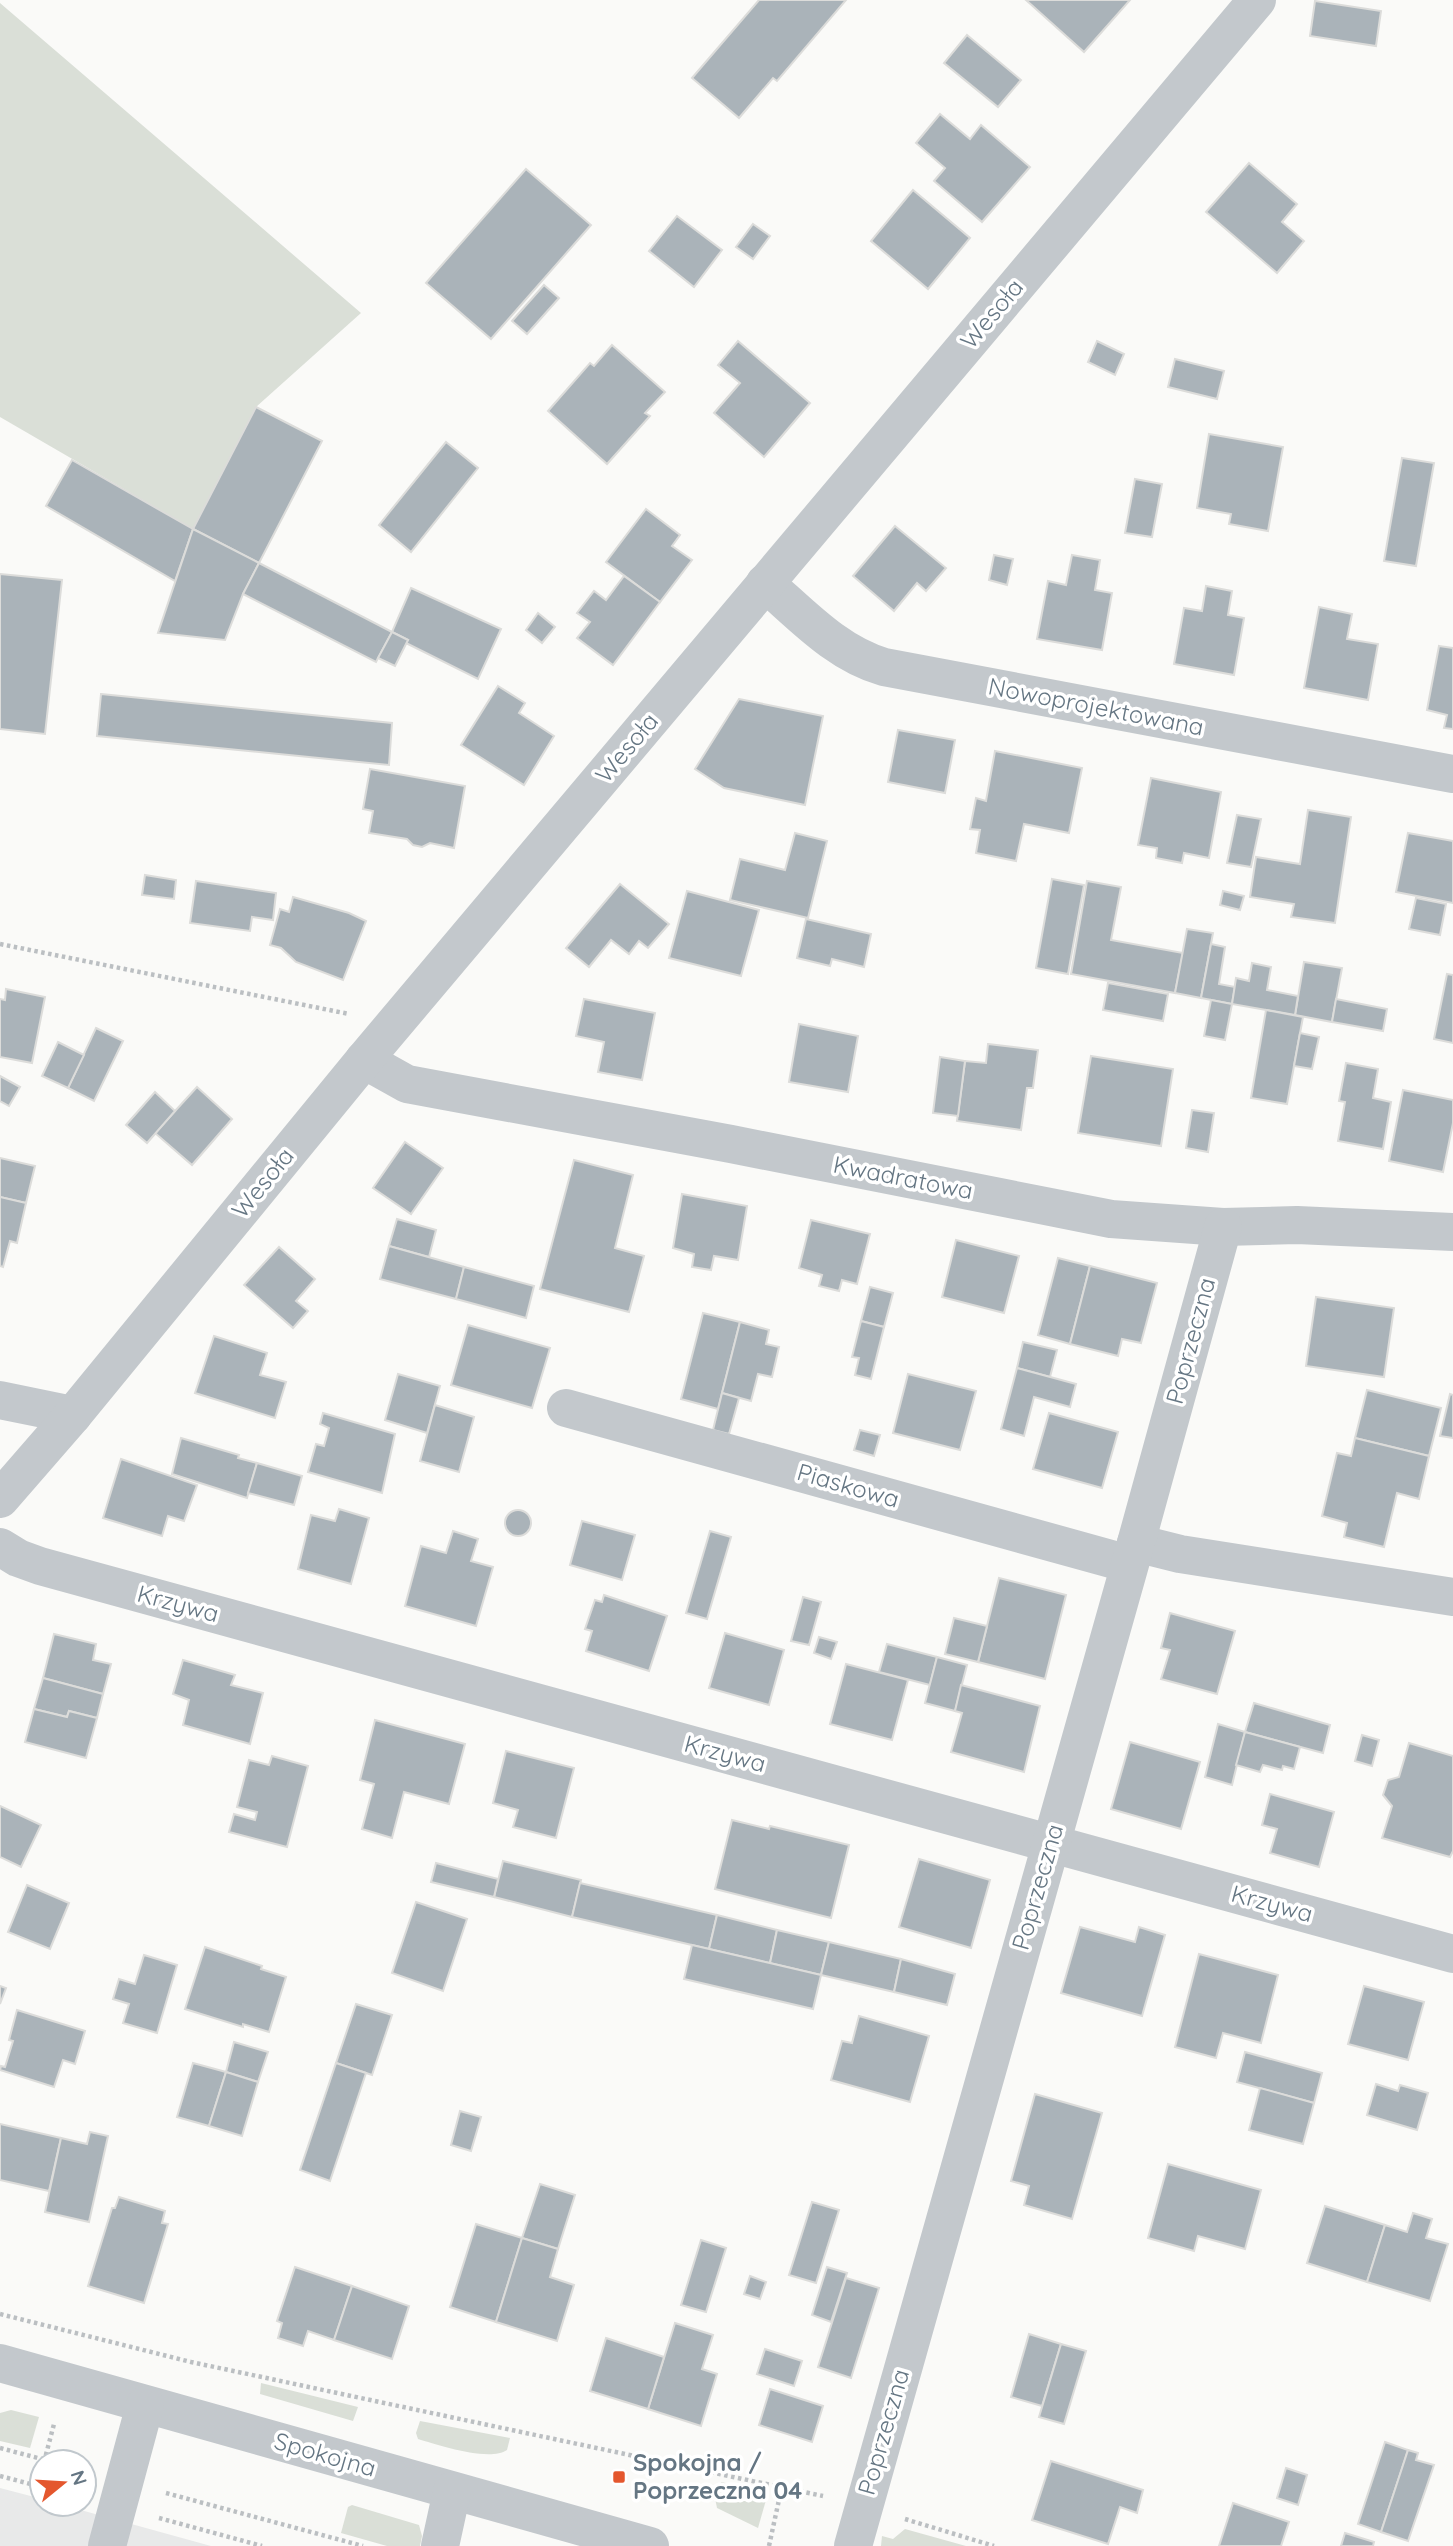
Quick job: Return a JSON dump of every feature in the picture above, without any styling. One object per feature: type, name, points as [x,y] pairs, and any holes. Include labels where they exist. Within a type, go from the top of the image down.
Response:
[{"type":"street","name":"Wesoła","points":[[0,1499],[73,1415],[375,1048],[1256,0]]},
{"type":"street","name":"Nowoprojektowana","points":[[765,583],[837,645],[865,661],[884,667],[1453,774]]},
{"type":"street","name":"Kwadratowa","points":[[375,1048],[407,1084],[1111,1219],[1223,1227],[1297,1226],[1453,1232]]},
{"type":"street","name":"Poprzeczna","points":[[852,2546],[1223,1227]]},
{"type":"street","points":[[0,1400],[73,1415]]},
{"type":"street","name":"Piaskowa","points":[[566,1408],[1133,1554],[1180,1554],[1453,1597]]},
{"type":"street","name":"Krzywa","points":[[0,1547],[18,1558],[40,1566],[1453,1954]]},
{"type":"street","name":"Spokojna","points":[[0,2363],[650,2546]]},
{"type":"street","points":[[107,2546],[145,2405]]},
{"type":"street","points":[[440,2546],[452,2491]]},
{"type":"path","points":[[0,944],[339,1010],[358,1017],[375,1048]]},
{"type":"path","points":[[0,2314],[191,2362],[834,2498],[994,2546]]},
{"type":"path","points":[[0,2448],[28,2455]]},
{"type":"path","points":[[0,2476],[28,2483]]},
{"type":"path","points":[[769,2546],[782,2486]]},
{"type":"path","points":[[122,2494],[262,2546]]},
{"type":"path","points":[[122,2494],[363,2546]]},
{"type":"shaded area","points":[[0,3],[361,313],[256,407],[193,529],[0,417]]},
{"type":"shaded area","points":[[261,2383],[358,2407],[353,2421],[260,2394]]},
{"type":"shaded area","points":[[11,2410],[39,2417],[30,2448],[0,2441],[0,2413]]},
{"type":"shaded area","points":[[420,2421],[510,2438],[507,2450],[499,2453],[476,2453],[418,2439],[416,2433]]},
{"type":"shaded area","points":[[721,2482],[760,2491],[766,2500],[758,2528],[717,2508],[715,2498]]},
{"type":"shaded area","points":[[0,2488],[28,2495],[28,2518],[98,2518],[98,2515],[211,2546],[0,2546]]},
{"type":"shaded area","points":[[352,2505],[419,2525],[422,2536],[420,2546],[387,2546],[341,2533],[348,2507]]},
{"type":"shaded area","points":[[905,2529],[966,2546],[881,2546],[882,2536],[893,2539]]},
{"type":"building","points":[[759,0],[846,0],[777,81],[773,78],[739,118],[692,78]]},
{"type":"building","points":[[1026,0],[1130,0],[1084,52]]},
{"type":"building","points":[[1315,1],[1381,11],[1376,46],[1310,36]]},
{"type":"building","points":[[967,35],[1021,80],[998,107],[944,63]]},
{"type":"building","points":[[940,114],[970,139],[981,125],[1030,167],[982,222],[934,181],[945,168],[916,143]]},
{"type":"building","points":[[1249,163],[1297,204],[1282,222],[1304,241],[1277,273],[1206,212]]},
{"type":"building","points":[[526,169],[591,225],[491,339],[426,283]]},
{"type":"building","points":[[913,190],[970,238],[928,289],[871,241]]},
{"type":"building","points":[[677,216],[722,250],[694,287],[649,251]]},
{"type":"building","points":[[753,224],[770,236],[753,259],[736,247]]},
{"type":"building","points":[[544,285],[559,298],[527,334],[512,321]]},
{"type":"building","points":[[738,341],[810,403],[764,457],[714,413],[740,383],[718,365]]},
{"type":"building","points":[[1097,341],[1124,354],[1115,375],[1088,362]]},
{"type":"building","points":[[612,345],[665,392],[645,413],[650,416],[607,464],[548,411],[590,363],[594,366]]},
{"type":"building","points":[[1175,359],[1224,371],[1217,399],[1168,387]]},
{"type":"building","points":[[256,407],[322,441],[259,563],[193,529]]},
{"type":"building","points":[[1209,434],[1283,447],[1268,531],[1229,524],[1231,514],[1197,508]]},
{"type":"building","points":[[446,442],[478,468],[411,552],[379,525]]},
{"type":"building","points":[[1402,458],[1434,463],[1416,566],[1384,561]]},
{"type":"building","points":[[72,460],[193,529],[175,581],[46,506]]},
{"type":"building","points":[[1135,479],[1162,484],[1152,537],[1125,533]]},
{"type":"building","points":[[646,509],[680,535],[672,546],[692,560],[660,602],[606,562]]},
{"type":"building","points":[[895,526],[946,568],[926,591],[917,583],[894,611],[853,576]]},
{"type":"building","points":[[193,529],[259,563],[243,594],[225,640],[158,633]]},
{"type":"building","points":[[994,555],[1013,559],[1007,585],[989,580]]},
{"type":"building","points":[[1072,555],[1100,560],[1095,590],[1112,593],[1102,650],[1037,639],[1048,581],[1066,585]]},
{"type":"building","points":[[259,563],[392,632],[376,662],[243,594]]},
{"type":"building","points":[[0,574],[62,580],[45,734],[0,729]]},
{"type":"building","points":[[624,576],[660,602],[613,665],[577,638],[590,622],[577,613],[594,591],[606,600]]},
{"type":"building","points":[[1206,586],[1232,591],[1228,615],[1244,618],[1234,675],[1174,664],[1184,608],[1202,611]]},
{"type":"building","points":[[411,588],[501,629],[478,679],[406,643],[408,640],[392,632]]},
{"type":"building","points":[[1319,607],[1352,614],[1347,639],[1378,644],[1368,700],[1304,688]]},
{"type":"building","points":[[538,613],[555,627],[542,643],[526,630]]},
{"type":"building","points":[[392,632],[408,640],[395,666],[378,658]]},
{"type":"building","points":[[1439,646],[1453,648],[1453,729],[1444,728],[1447,715],[1427,710]]},
{"type":"building","points":[[498,686],[525,703],[519,713],[554,736],[524,785],[461,745]]},
{"type":"building","points":[[101,694],[392,723],[389,765],[97,736]]},
{"type":"building","points":[[739,699],[823,716],[805,805],[724,788],[695,769]]},
{"type":"building","points":[[898,730],[955,740],[945,793],[888,782]]},
{"type":"building","points":[[995,751],[1082,768],[1069,833],[1024,824],[1016,861],[976,853],[980,830],[970,829],[976,798],[986,801]]},
{"type":"building","points":[[370,769],[465,786],[454,848],[430,843],[422,847],[413,845],[407,839],[369,833],[373,811],[363,809]]},
{"type":"building","points":[[1151,778],[1221,792],[1209,858],[1184,853],[1182,863],[1156,858],[1157,848],[1138,845]]},
{"type":"building","points":[[1308,810],[1351,817],[1335,923],[1291,917],[1294,904],[1250,897],[1256,857],[1300,864]]},
{"type":"building","points":[[1237,815],[1261,819],[1251,867],[1227,863]]},
{"type":"building","points":[[795,833],[827,841],[808,918],[730,900],[740,859],[785,870]]},
{"type":"building","points":[[1408,833],[1453,841],[1453,903],[1396,892]]},
{"type":"building","points":[[145,875],[176,880],[174,899],[142,895]]},
{"type":"building","points":[[1052,879],[1084,885],[1068,974],[1036,968]]},
{"type":"building","points":[[196,881],[276,893],[273,920],[252,917],[250,931],[190,923]]},
{"type":"building","points":[[1087,881],[1121,887],[1111,940],[1183,953],[1175,993],[1071,974]]},
{"type":"building","points":[[620,884],[669,924],[648,948],[639,941],[629,954],[611,940],[589,967],[566,948]]},
{"type":"building","points":[[687,891],[759,910],[741,976],[669,958]]},
{"type":"building","points":[[1223,891],[1244,896],[1240,910],[1220,905]]},
{"type":"building","points":[[293,897],[349,913],[366,921],[343,980],[296,962],[281,948],[270,945],[280,909],[289,912]]},
{"type":"building","points":[[1416,898],[1446,904],[1440,935],[1409,929]]},
{"type":"building","points":[[806,919],[871,934],[864,967],[832,959],[830,966],[797,958]]},
{"type":"building","points":[[1187,929],[1213,933],[1201,998],[1175,993]]},
{"type":"building","points":[[1211,944],[1225,947],[1219,984],[1235,987],[1232,1004],[1201,998]]},
{"type":"building","points":[[1304,962],[1342,968],[1332,1022],[1295,1015]]},
{"type":"building","points":[[1252,963],[1271,967],[1267,990],[1298,996],[1295,1015],[1232,1004],[1236,978],[1249,981]]},
{"type":"building","points":[[1447,974],[1453,975],[1453,1043],[1434,1039]]},
{"type":"building","points":[[1108,983],[1168,994],[1163,1021],[1103,1010]]},
{"type":"building","points":[[6,989],[45,997],[32,1063],[0,1057],[0,999],[5,1000]]},
{"type":"building","points":[[584,999],[655,1013],[642,1080],[598,1072],[604,1042],[576,1036]]},
{"type":"building","points":[[1336,999],[1387,1009],[1383,1031],[1332,1022]]},
{"type":"building","points":[[1211,1000],[1232,1004],[1225,1040],[1204,1036]]},
{"type":"building","points":[[1266,1010],[1303,1017],[1287,1104],[1251,1098]]},
{"type":"building","points":[[799,1024],[858,1036],[848,1092],[789,1082]]},
{"type":"building","points":[[96,1028],[123,1041],[94,1101],[68,1088]]},
{"type":"building","points":[[1300,1033],[1319,1037],[1312,1069],[1294,1066]]},
{"type":"building","points":[[58,1042],[84,1055],[68,1088],[42,1076]]},
{"type":"building","points":[[988,1044],[1038,1050],[1033,1088],[1027,1088],[1021,1130],[957,1121],[965,1061],[986,1063]]},
{"type":"building","points":[[1091,1056],[1173,1069],[1161,1146],[1078,1133]]},
{"type":"building","points":[[940,1057],[965,1061],[958,1116],[933,1113]]},
{"type":"building","points":[[1346,1063],[1378,1069],[1373,1098],[1391,1102],[1383,1149],[1338,1141],[1345,1102],[1339,1101]]},
{"type":"building","points":[[0,1076],[20,1087],[9,1106],[0,1101]]},
{"type":"building","points":[[197,1087],[232,1119],[192,1165],[155,1133]]},
{"type":"building","points":[[1403,1090],[1453,1100],[1453,1123],[1443,1172],[1389,1161]]},
{"type":"building","points":[[155,1092],[175,1111],[147,1143],[126,1125]]},
{"type":"building","points":[[1192,1110],[1214,1113],[1208,1152],[1186,1148]]},
{"type":"building","points":[[405,1142],[443,1168],[411,1214],[373,1188]]},
{"type":"building","points":[[0,1158],[35,1166],[26,1203],[0,1197]]},
{"type":"building","points":[[574,1160],[633,1175],[615,1248],[644,1256],[629,1312],[540,1289]]},
{"type":"building","points":[[682,1194],[747,1206],[738,1260],[714,1256],[711,1270],[692,1267],[694,1254],[673,1248]]},
{"type":"building","points":[[0,1197],[26,1203],[17,1243],[10,1241],[3,1267],[0,1266]]},
{"type":"building","points":[[397,1219],[436,1230],[429,1257],[389,1246]]},
{"type":"building","points":[[811,1220],[870,1234],[857,1284],[842,1280],[839,1291],[819,1286],[822,1275],[799,1268]]},
{"type":"building","points":[[956,1240],[1019,1256],[1004,1313],[942,1297]]},
{"type":"building","points":[[389,1246],[464,1267],[456,1299],[380,1279]]},
{"type":"building","points":[[279,1247],[315,1279],[296,1301],[308,1311],[293,1328],[244,1285]]},
{"type":"building","points":[[1058,1258],[1090,1266],[1070,1344],[1038,1335]]},
{"type":"building","points":[[1090,1266],[1157,1283],[1141,1343],[1122,1339],[1118,1356],[1070,1344]]},
{"type":"building","points":[[464,1267],[534,1286],[526,1318],[456,1299]]},
{"type":"building","points":[[870,1287],[893,1293],[884,1327],[861,1321]]},
{"type":"building","points":[[1316,1297],[1394,1308],[1384,1377],[1306,1366]]},
{"type":"building","points":[[703,1313],[740,1322],[718,1409],[681,1399]]},
{"type":"building","points":[[861,1321],[884,1327],[871,1379],[855,1375],[859,1358],[852,1357]]},
{"type":"building","points":[[740,1322],[769,1330],[766,1344],[779,1347],[772,1377],[758,1374],[751,1401],[722,1393]]},
{"type":"building","points":[[468,1325],[550,1348],[532,1408],[451,1385]]},
{"type":"building","points":[[214,1336],[267,1353],[260,1375],[286,1382],[275,1418],[195,1393]]},
{"type":"building","points":[[1023,1342],[1057,1350],[1050,1377],[1017,1368]]},
{"type":"building","points":[[1017,1368],[1076,1384],[1070,1407],[1034,1397],[1024,1436],[1001,1429]]},
{"type":"building","points":[[398,1374],[440,1386],[427,1433],[385,1420]]},
{"type":"building","points":[[908,1374],[976,1391],[960,1450],[893,1433]]},
{"type":"building","points":[[1367,1390],[1441,1408],[1429,1456],[1355,1438]]},
{"type":"building","points":[[722,1393],[739,1398],[729,1434],[713,1430]]},
{"type":"building","points":[[1450,1394],[1453,1395],[1453,1438],[1440,1436]]},
{"type":"building","points":[[435,1405],[474,1417],[459,1472],[420,1461]]},
{"type":"building","points":[[323,1413],[395,1434],[382,1493],[308,1472],[316,1444],[324,1446],[329,1428],[320,1424]]},
{"type":"building","points":[[1049,1413],[1118,1432],[1102,1488],[1033,1469]]},
{"type":"building","points":[[860,1430],[880,1435],[874,1456],[854,1450]]},
{"type":"building","points":[[181,1438],[257,1463],[247,1498],[172,1474]]},
{"type":"building","points":[[1355,1438],[1429,1456],[1419,1499],[1397,1493],[1384,1547],[1344,1537],[1347,1523],[1322,1516],[1337,1453],[1351,1456]]},
{"type":"building","points":[[121,1459],[197,1485],[184,1521],[168,1516],[162,1536],[103,1518]]},
{"type":"building","points":[[257,1463],[302,1476],[294,1505],[248,1493]]},
{"type":"building","points":[[339,1509],[369,1518],[351,1584],[298,1569],[311,1515],[335,1521]]},
{"type":"building","points":[[518,1510],[527,1514],[531,1523],[527,1532],[518,1536],[509,1532],[505,1523],[509,1514]]},
{"type":"building","points":[[582,1521],[635,1535],[622,1580],[570,1565]]},
{"type":"building","points":[[453,1531],[478,1539],[471,1561],[493,1567],[476,1626],[405,1606],[421,1546],[446,1553]]},
{"type":"building","points":[[710,1531],[731,1537],[707,1619],[686,1613]]},
{"type":"building","points":[[999,1578],[1066,1595],[1045,1679],[978,1662]]},
{"type":"building","points":[[604,1595],[667,1616],[649,1671],[586,1651],[592,1631],[585,1629],[595,1600],[602,1602]]},
{"type":"building","points":[[803,1597],[821,1602],[809,1645],[791,1641]]},
{"type":"building","points":[[1170,1613],[1235,1631],[1217,1694],[1161,1679],[1170,1650],[1161,1648]]},
{"type":"building","points":[[954,1618],[987,1626],[978,1662],[945,1654]]},
{"type":"building","points":[[725,1633],[784,1650],[769,1705],[709,1688]]},
{"type":"building","points":[[54,1634],[96,1644],[93,1660],[111,1664],[103,1694],[43,1678]]},
{"type":"building","points":[[819,1637],[837,1642],[831,1659],[814,1653]]},
{"type":"building","points":[[887,1644],[937,1657],[930,1685],[879,1672]]},
{"type":"building","points":[[937,1657],[967,1665],[955,1711],[925,1703]]},
{"type":"building","points":[[183,1660],[235,1675],[231,1685],[263,1693],[250,1744],[183,1725],[189,1700],[173,1694]]},
{"type":"building","points":[[846,1664],[908,1680],[892,1740],[830,1724]]},
{"type":"building","points":[[43,1678],[103,1694],[97,1718],[69,1711],[67,1717],[34,1709]]},
{"type":"building","points":[[961,1685],[1040,1706],[1024,1772],[951,1752],[962,1713],[955,1711]]},
{"type":"building","points":[[1254,1703],[1330,1725],[1323,1753],[1245,1732]]},
{"type":"building","points":[[34,1709],[67,1717],[69,1711],[97,1718],[86,1758],[25,1742]]},
{"type":"building","points":[[375,1720],[465,1744],[449,1804],[404,1792],[392,1838],[362,1829],[374,1784],[360,1780]]},
{"type":"building","points":[[1218,1724],[1245,1732],[1232,1785],[1205,1777]]},
{"type":"building","points":[[1245,1732],[1300,1747],[1294,1769],[1283,1766],[1282,1770],[1263,1765],[1260,1772],[1236,1765]]},
{"type":"building","points":[[1362,1735],[1379,1740],[1372,1766],[1355,1761]]},
{"type":"building","points":[[1130,1742],[1200,1762],[1181,1829],[1111,1809]]},
{"type":"building","points":[[1409,1743],[1453,1756],[1453,1851],[1450,1857],[1382,1838],[1392,1806],[1383,1795],[1388,1780],[1399,1777]]},
{"type":"building","points":[[506,1751],[574,1768],[556,1838],[513,1827],[518,1810],[493,1803]]},
{"type":"building","points":[[272,1756],[308,1766],[287,1847],[229,1832],[234,1814],[255,1820],[257,1812],[237,1807],[249,1760],[269,1765]]},
{"type":"building","points":[[1270,1794],[1334,1812],[1319,1867],[1270,1853],[1277,1829],[1262,1825]]},
{"type":"building","points":[[0,1806],[41,1825],[21,1867],[0,1857]]},
{"type":"building","points":[[732,1820],[849,1845],[831,1918],[715,1889]]},
{"type":"building","points":[[919,1859],[990,1880],[971,1948],[899,1927]]},
{"type":"building","points":[[503,1861],[581,1880],[572,1917],[494,1897]]},
{"type":"building","points":[[436,1863],[498,1879],[494,1897],[431,1882]]},
{"type":"building","points":[[580,1883],[717,1915],[709,1949],[572,1917]]},
{"type":"building","points":[[27,1885],[69,1903],[50,1949],[8,1932]]},
{"type":"building","points":[[416,1902],[467,1919],[443,1991],[392,1973]]},
{"type":"building","points":[[717,1915],[777,1930],[770,1963],[709,1949]]},
{"type":"building","points":[[1080,1927],[1135,1942],[1139,1927],[1165,1935],[1142,2016],[1061,1993]]},
{"type":"building","points":[[777,1930],[829,1942],[821,1975],[770,1963]]},
{"type":"building","points":[[829,1942],[901,1959],[894,1992],[821,1975]]},
{"type":"building","points":[[692,1945],[821,1975],[813,2009],[684,1979]]},
{"type":"building","points":[[205,1947],[286,1977],[269,2032],[185,2009]]},
{"type":"building","points":[[1199,1954],[1278,1975],[1261,2043],[1223,2033],[1216,2058],[1175,2047]]},
{"type":"building","points":[[144,1955],[177,1965],[157,2033],[123,2023],[129,2004],[113,1999],[119,1979],[135,1984]]},
{"type":"building","points":[[901,1959],[955,1974],[947,2005],[894,1992]]},
{"type":"building","points":[[0,1986],[6,1988],[0,2004]]},
{"type":"building","points":[[1364,1986],[1424,2002],[1408,2060],[1348,2044]]},
{"type":"building","points":[[356,2004],[392,2015],[372,2075],[336,2063]]},
{"type":"building","points":[[17,2010],[85,2031],[75,2064],[63,2060],[54,2087],[0,2070],[1,2066],[5,2067],[13,2041],[9,2040]]},
{"type":"building","points":[[859,2016],[929,2036],[910,2102],[831,2080],[842,2041],[852,2043]]},
{"type":"building","points":[[234,2042],[268,2052],[258,2082],[226,2072]]},
{"type":"building","points":[[1245,2052],[1322,2073],[1314,2103],[1237,2082]]},
{"type":"building","points":[[193,2063],[226,2072],[209,2126],[177,2117]]},
{"type":"building","points":[[336,2063],[366,2073],[330,2181],[300,2170]]},
{"type":"building","points":[[226,2072],[258,2082],[242,2136],[209,2126]]},
{"type":"building","points":[[1376,2084],[1398,2091],[1400,2085],[1428,2093],[1417,2130],[1367,2115]]},
{"type":"building","points":[[1260,2088],[1314,2103],[1303,2144],[1249,2130]]},
{"type":"building","points":[[1035,2094],[1102,2113],[1072,2219],[1024,2205],[1029,2186],[1011,2181]]},
{"type":"building","points":[[460,2111],[481,2117],[471,2151],[451,2145]]},
{"type":"building","points":[[0,2124],[61,2138],[49,2191],[0,2180]]},
{"type":"building","points":[[90,2132],[108,2136],[89,2222],[45,2212],[61,2138],[87,2144]]},
{"type":"building","points":[[1168,2164],[1261,2190],[1245,2249],[1198,2236],[1194,2251],[1148,2238]]},
{"type":"building","points":[[540,2184],[575,2195],[558,2249],[522,2238]]},
{"type":"building","points":[[119,2197],[165,2211],[162,2223],[168,2224],[144,2303],[88,2286],[112,2208],[115,2208]]},
{"type":"building","points":[[812,2202],[839,2210],[816,2283],[789,2275]]},
{"type":"building","points":[[1325,2206],[1385,2225],[1367,2282],[1307,2263]]},
{"type":"building","points":[[1413,2213],[1432,2219],[1426,2238],[1448,2244],[1430,2301],[1367,2282],[1385,2225],[1407,2232]]},
{"type":"building","points":[[476,2224],[522,2238],[496,2322],[450,2307]]},
{"type":"building","points":[[522,2238],[558,2249],[550,2277],[574,2285],[557,2341],[496,2322]]},
{"type":"building","points":[[701,2240],[726,2248],[706,2312],[681,2305]]},
{"type":"building","points":[[295,2267],[352,2286],[334,2340],[308,2331],[303,2346],[278,2338],[282,2323],[277,2321]]},
{"type":"building","points":[[827,2267],[847,2273],[831,2322],[812,2315]]},
{"type":"building","points":[[750,2276],[766,2282],[760,2299],[744,2294]]},
{"type":"building","points":[[846,2278],[879,2288],[851,2378],[818,2367]]},
{"type":"building","points":[[352,2286],[409,2306],[392,2359],[334,2340]]},
{"type":"building","points":[[675,2323],[713,2335],[702,2369],[717,2374],[701,2426],[648,2409]]},
{"type":"building","points":[[1029,2334],[1061,2344],[1042,2406],[1011,2397]]},
{"type":"building","points":[[606,2338],[664,2357],[648,2409],[590,2391]]},
{"type":"building","points":[[1061,2344],[1086,2351],[1064,2424],[1039,2417]]},
{"type":"building","points":[[765,2349],[802,2361],[794,2386],[757,2374]]},
{"type":"building","points":[[770,2389],[823,2406],[812,2442],[759,2425]]},
{"type":"building","points":[[1385,2442],[1408,2450],[1381,2532],[1358,2524]]},
{"type":"building","points":[[1408,2450],[1418,2453],[1416,2460],[1434,2465],[1408,2541],[1381,2532]]},
{"type":"building","points":[[1051,2461],[1143,2490],[1137,2513],[1120,2507],[1108,2544],[1032,2520]]},
{"type":"building","points":[[1286,2468],[1307,2475],[1298,2505],[1277,2498]]},
{"type":"building","points":[[1233,2503],[1289,2522],[1281,2546],[1219,2546]]},
{"type":"building","points":[[1345,2533],[1374,2542],[1373,2546],[1341,2546]]},
{"type":"place","name":"Spokojna / Poprzeczna 04","points":[[619,2477]]}]
